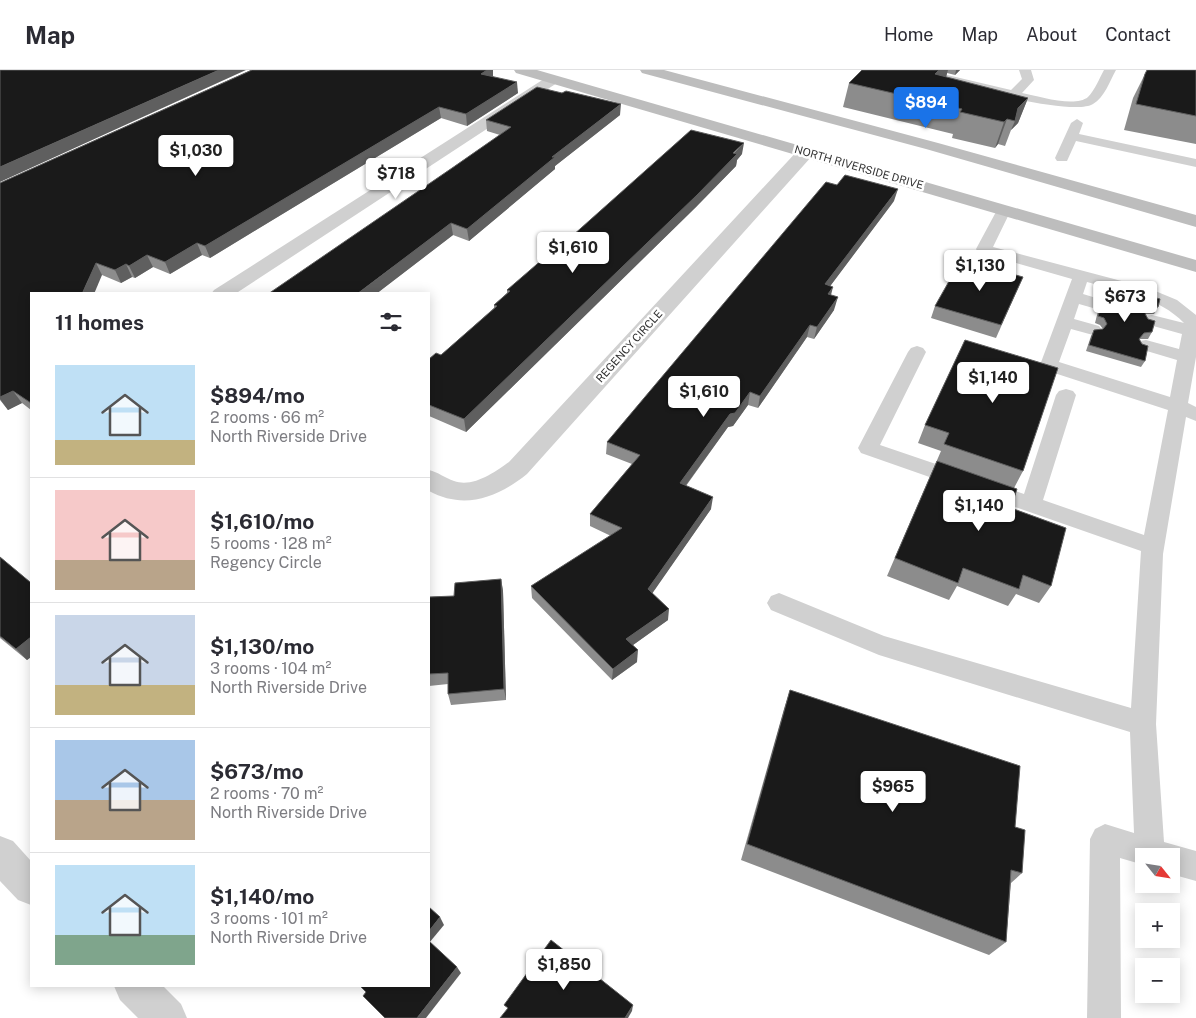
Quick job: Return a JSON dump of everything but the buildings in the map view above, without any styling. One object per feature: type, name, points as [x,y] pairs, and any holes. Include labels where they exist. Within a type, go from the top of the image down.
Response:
[{"type":"main road","name":"NORTH RIVERSIDE DRIVE","points":[[522,70],[1196,266]]},
{"type":"main road","points":[[647,70],[1118,197],[1196,220]]},
{"type":"main road","points":[[1118,197],[1196,207]]},
{"type":"street","points":[[224,292],[552,80]]},
{"type":"street","name":"REGENCY CIRCLE","points":[[430,480],[442,486],[461,492],[489,486],[505,479],[518,468],[806,152]]},
{"type":"street","points":[[135,987],[167,1018]]},
{"type":"lane","points":[[911,70],[1062,104],[1085,104],[1096,98],[1110,70]]},
{"type":"lane","points":[[1014,94],[1028,80],[1025,70]]},
{"type":"lane","points":[[1062,158],[1085,104]]},
{"type":"lane","points":[[1072,136],[1196,163]]},
{"type":"lane","points":[[1004,210],[984,249],[1163,298],[1185,312],[1192,322],[1186,357],[1186,410],[1154,547],[1143,724],[1160,848]]},
{"type":"lane","points":[[1081,276],[1049,365],[1186,410]]},
{"type":"lane","points":[[1074,298],[1100,305]]},
{"type":"lane","points":[[1152,320],[1191,331]]},
{"type":"lane","points":[[1064,322],[1092,330]]},
{"type":"lane","points":[[1146,345],[1186,357]]},
{"type":"lane","points":[[917,352],[868,448],[1154,547]]},
{"type":"lane","points":[[1031,505],[1066,395]]},
{"type":"lane","points":[[779,603],[879,645],[1143,724]]},
{"type":"lane","points":[[1104,1018],[1106,839],[1135,848]]},
{"type":"lane","points":[[1180,861],[1196,866]]}]
